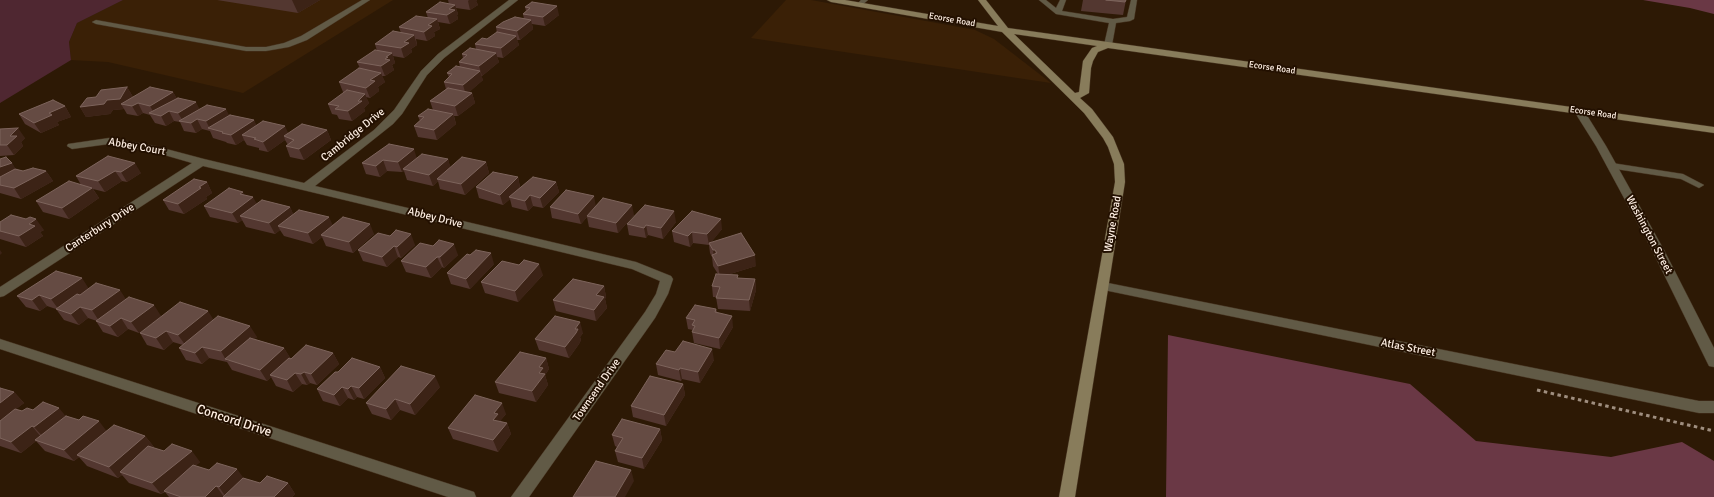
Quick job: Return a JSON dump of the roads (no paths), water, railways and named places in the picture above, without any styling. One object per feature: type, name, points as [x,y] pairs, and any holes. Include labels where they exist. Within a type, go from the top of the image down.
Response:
[{"type":"main road","name":"Ecorse Road","points":[[832,0],[862,2],[1005,30],[1714,130]]},
{"type":"main road","name":"Wayne Road","points":[[982,0],[1005,30],[1075,97],[1108,137],[1119,164],[1120,182],[1067,497]]},
{"type":"main road","points":[[1075,97],[1084,92],[1088,61],[1096,50],[1108,45]]},
{"type":"street","name":"Cambridge Drive","points":[[306,187],[378,132],[398,112],[424,73],[441,56],[514,0]]},
{"type":"street","name":"Washington Street","points":[[1579,111],[1612,166],[1658,250],[1714,362]]},
{"type":"street","name":"Abbey Court","points":[[72,146],[108,141],[155,149],[200,162]]},
{"type":"street","name":"Abbey Drive","points":[[200,162],[636,266],[667,279]]},
{"type":"street","name":"Canterbury Drive","points":[[0,293],[200,162]]},
{"type":"street","name":"Townsend Drive","points":[[519,497],[525,491],[650,315],[662,294],[667,279]]},
{"type":"street","name":"Atlas Street","points":[[1103,286],[1699,407],[1714,407]]},
{"type":"street","name":"Concord Drive","points":[[0,344],[468,497]]},
{"type":"lane","points":[[96,22],[246,49],[266,48],[286,45],[304,38],[367,0]]},
{"type":"lane","points":[[1042,0],[1058,13],[1113,21],[1130,19],[1134,0]]},
{"type":"lane","points":[[1058,13],[1063,0]]},
{"type":"lane","points":[[1108,45],[1113,21]]},
{"type":"lane","points":[[1612,166],[1683,177],[1699,185]]}]
